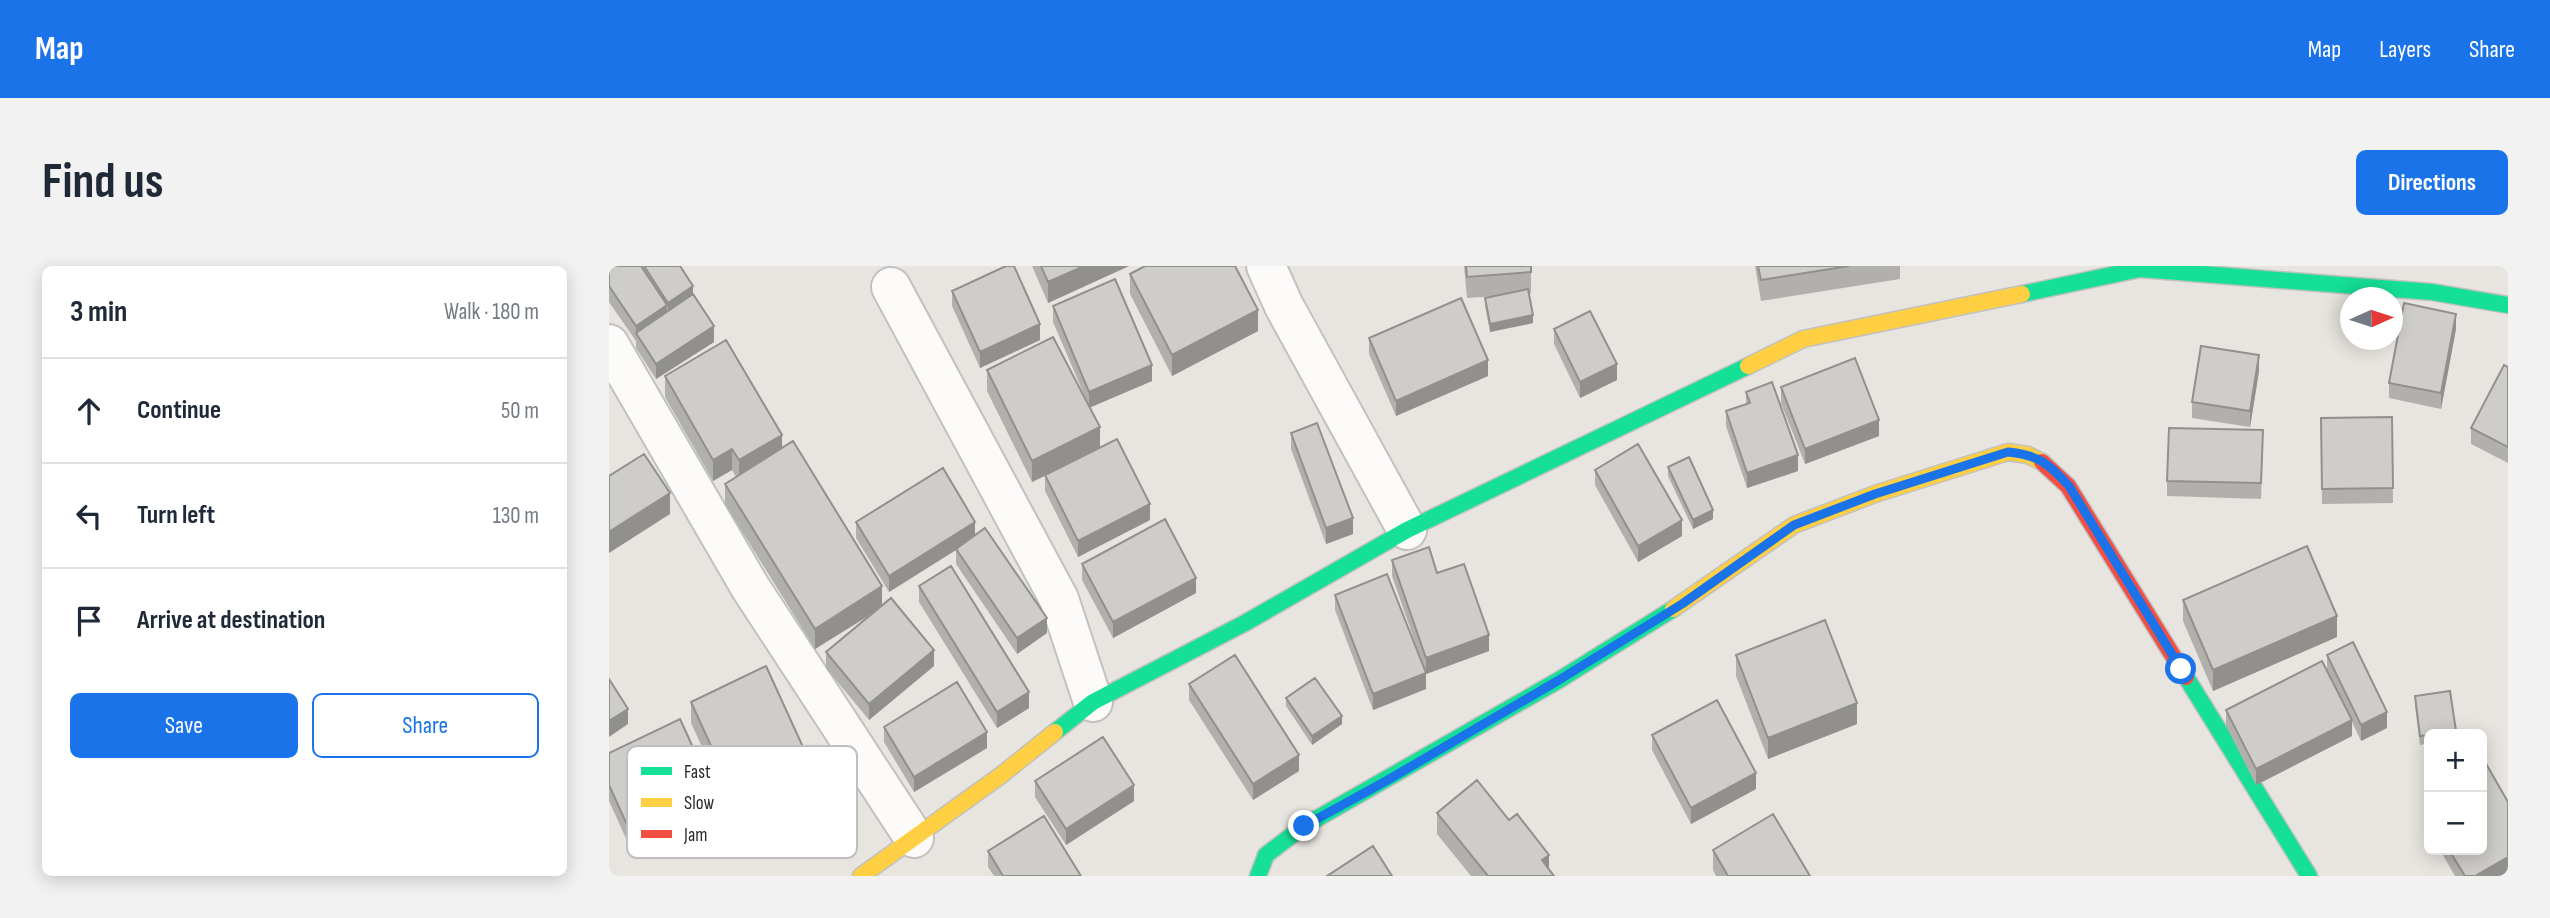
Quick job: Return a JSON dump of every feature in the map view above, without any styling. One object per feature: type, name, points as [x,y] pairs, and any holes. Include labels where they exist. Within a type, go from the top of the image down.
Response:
[{"type":"street","points":[[1266,266],[1284,306],[1407,530]]},
{"type":"street","points":[[861,876],[1000,776],[1093,702],[1245,623],[1407,530],[1803,339],[2140,270],[2431,292],[2508,304]]},
{"type":"street","points":[[891,287],[1059,599],[1093,702]]},
{"type":"street","points":[[609,344],[750,587],[854,746]]},
{"type":"street","points":[[1258,876],[1266,855],[1304,826],[1570,673],[1682,604],[1794,525],[1875,494],[2008,452],[2027,454],[2050,465],[2069,486],[2309,876]]},
{"type":"street","points":[[857,751],[914,838]]},
{"type":"building","points":[[609,266],[641,266],[667,305],[636,326],[609,286]]},
{"type":"building","points":[[644,266],[680,266],[693,286],[668,303]]},
{"type":"building","points":[[1006,266],[1014,266],[1040,324],[980,352],[952,291]]},
{"type":"building","points":[[1041,266],[1084,266],[1048,282]]},
{"type":"building","points":[[1145,266],[1235,266],[1258,310],[1172,355],[1130,274]]},
{"type":"building","points":[[1466,266],[1531,266],[1531,272],[1467,277]]},
{"type":"building","points":[[1758,266],[1849,266],[1761,280]]},
{"type":"building","points":[[1115,279],[1152,365],[1089,392],[1053,306]]},
{"type":"building","points":[[1528,289],[1533,315],[1490,324],[1485,298]]},
{"type":"building","points":[[693,294],[714,326],[656,364],[636,333]]},
{"type":"building","points":[[1461,298],[1488,360],[1396,401],[1369,338]]},
{"type":"building","points":[[2404,303],[2456,314],[2441,393],[2389,383],[2395,350],[2403,350]]},
{"type":"building","points":[[1590,311],[1617,364],[1580,382],[1554,329]]},
{"type":"building","points":[[1053,337],[1100,427],[1032,461],[987,370]]},
{"type":"building","points":[[726,340],[782,435],[739,460],[732,449],[713,460],[665,376]]},
{"type":"building","points":[[2201,346],[2259,355],[2250,411],[2192,402]]},
{"type":"building","points":[[1855,358],[1879,420],[1805,449],[1781,387]]},
{"type":"building","points":[[2504,365],[2508,367],[2508,447],[2471,428]]},
{"type":"building","points":[[1772,382],[1798,455],[1747,473],[1726,411],[1750,403],[1746,392]]},
{"type":"building","points":[[2392,417],[2393,488],[2322,489],[2321,418]]},
{"type":"building","points":[[1317,423],[1353,518],[1326,528],[1291,433]]},
{"type":"building","points":[[2169,428],[2263,430],[2261,483],[2167,481]]},
{"type":"building","points":[[1117,439],[1150,504],[1078,541],[1045,475]]},
{"type":"building","points":[[793,441],[882,586],[815,629],[725,484]]},
{"type":"building","points":[[1638,444],[1682,520],[1638,546],[1595,470]]},
{"type":"building","points":[[644,454],[670,493],[609,532],[609,476]]},
{"type":"building","points":[[1689,457],[1713,510],[1693,520],[1668,467]]},
{"type":"building","points":[[943,468],[975,522],[889,576],[856,522]]},
{"type":"building","points":[[1165,519],[1196,578],[1113,622],[1082,564]]},
{"type":"building","points":[[985,528],[1047,618],[1017,638],[956,549]]},
{"type":"building","points":[[2307,546],[2337,616],[2213,670],[2183,600]]},
{"type":"building","points":[[1429,547],[1437,573],[1464,564],[1489,635],[1426,658],[1392,560]]},
{"type":"building","points":[[951,566],[1029,692],[997,712],[919,586]]},
{"type":"building","points":[[1387,574],[1426,673],[1373,694],[1335,595]]},
{"type":"building","points":[[891,598],[934,650],[869,704],[826,652]]},
{"type":"building","points":[[1825,620],[1857,703],[1768,738],[1736,655]]},
{"type":"building","points":[[2353,642],[2387,712],[2361,725],[2327,655]]},
{"type":"building","points":[[1235,655],[1299,755],[1253,784],[1189,684]]},
{"type":"building","points":[[2322,661],[2352,720],[2256,769],[2226,710]]},
{"type":"building","points":[[766,666],[803,746],[711,746],[691,702]]},
{"type":"building","points":[[1315,678],[1342,716],[1312,736],[1286,698]]},
{"type":"building","points":[[609,679],[628,709],[609,721]]},
{"type":"building","points":[[957,682],[987,732],[914,777],[884,727]]},
{"type":"building","points":[[2450,691],[2456,729],[2424,729],[2424,735],[2420,736],[2415,696]]},
{"type":"building","points":[[1717,700],[1756,773],[1691,808],[1652,735]]},
{"type":"building","points":[[680,719],[692,746],[627,746],[627,825],[609,785],[609,753]]},
{"type":"building","points":[[1103,737],[1134,785],[1066,829],[1035,781]]},
{"type":"building","points":[[2487,765],[2508,802],[2508,857],[2475,876],[2465,876],[2452,855],[2487,855]]},
{"type":"building","points":[[1477,780],[1509,820],[1517,814],[1549,855],[1542,860],[1554,876],[1488,876],[1437,813]]},
{"type":"building","points":[[1773,814],[1810,876],[1728,876],[1713,850]]},
{"type":"building","points":[[1044,816],[1081,876],[1003,876],[988,851]]},
{"type":"building","points":[[1373,846],[1392,876],[1327,876]]},
{"type":"traffic: fast","points":[[2022,294],[2140,269],[2432,292],[2508,305]]},
{"type":"traffic: fast","points":[[1055,732],[1093,702],[1245,623],[1407,530],[1748,366]]},
{"type":"traffic: fast","points":[[1258,876],[1266,855],[1304,826],[1559,680],[1673,609]]},
{"type":"traffic: fast","points":[[2186,677],[2309,876]]},
{"type":"traffic: slow","points":[[1748,366],[1803,339],[2022,294]]},
{"type":"traffic: slow","points":[[1673,609],[1794,525],[1875,494],[2008,452],[2028,455],[2042,462]]},
{"type":"traffic: slow","points":[[861,876],[1000,776],[1055,732]]},
{"type":"traffic: jam","points":[[2042,462],[2068,486],[2186,677]]},
{"type":"route","points":[[1304,826],[1559,680],[1682,604],[1794,525],[1875,494],[2008,452],[2027,454],[2050,465],[2069,486],[2181,669]]}]
